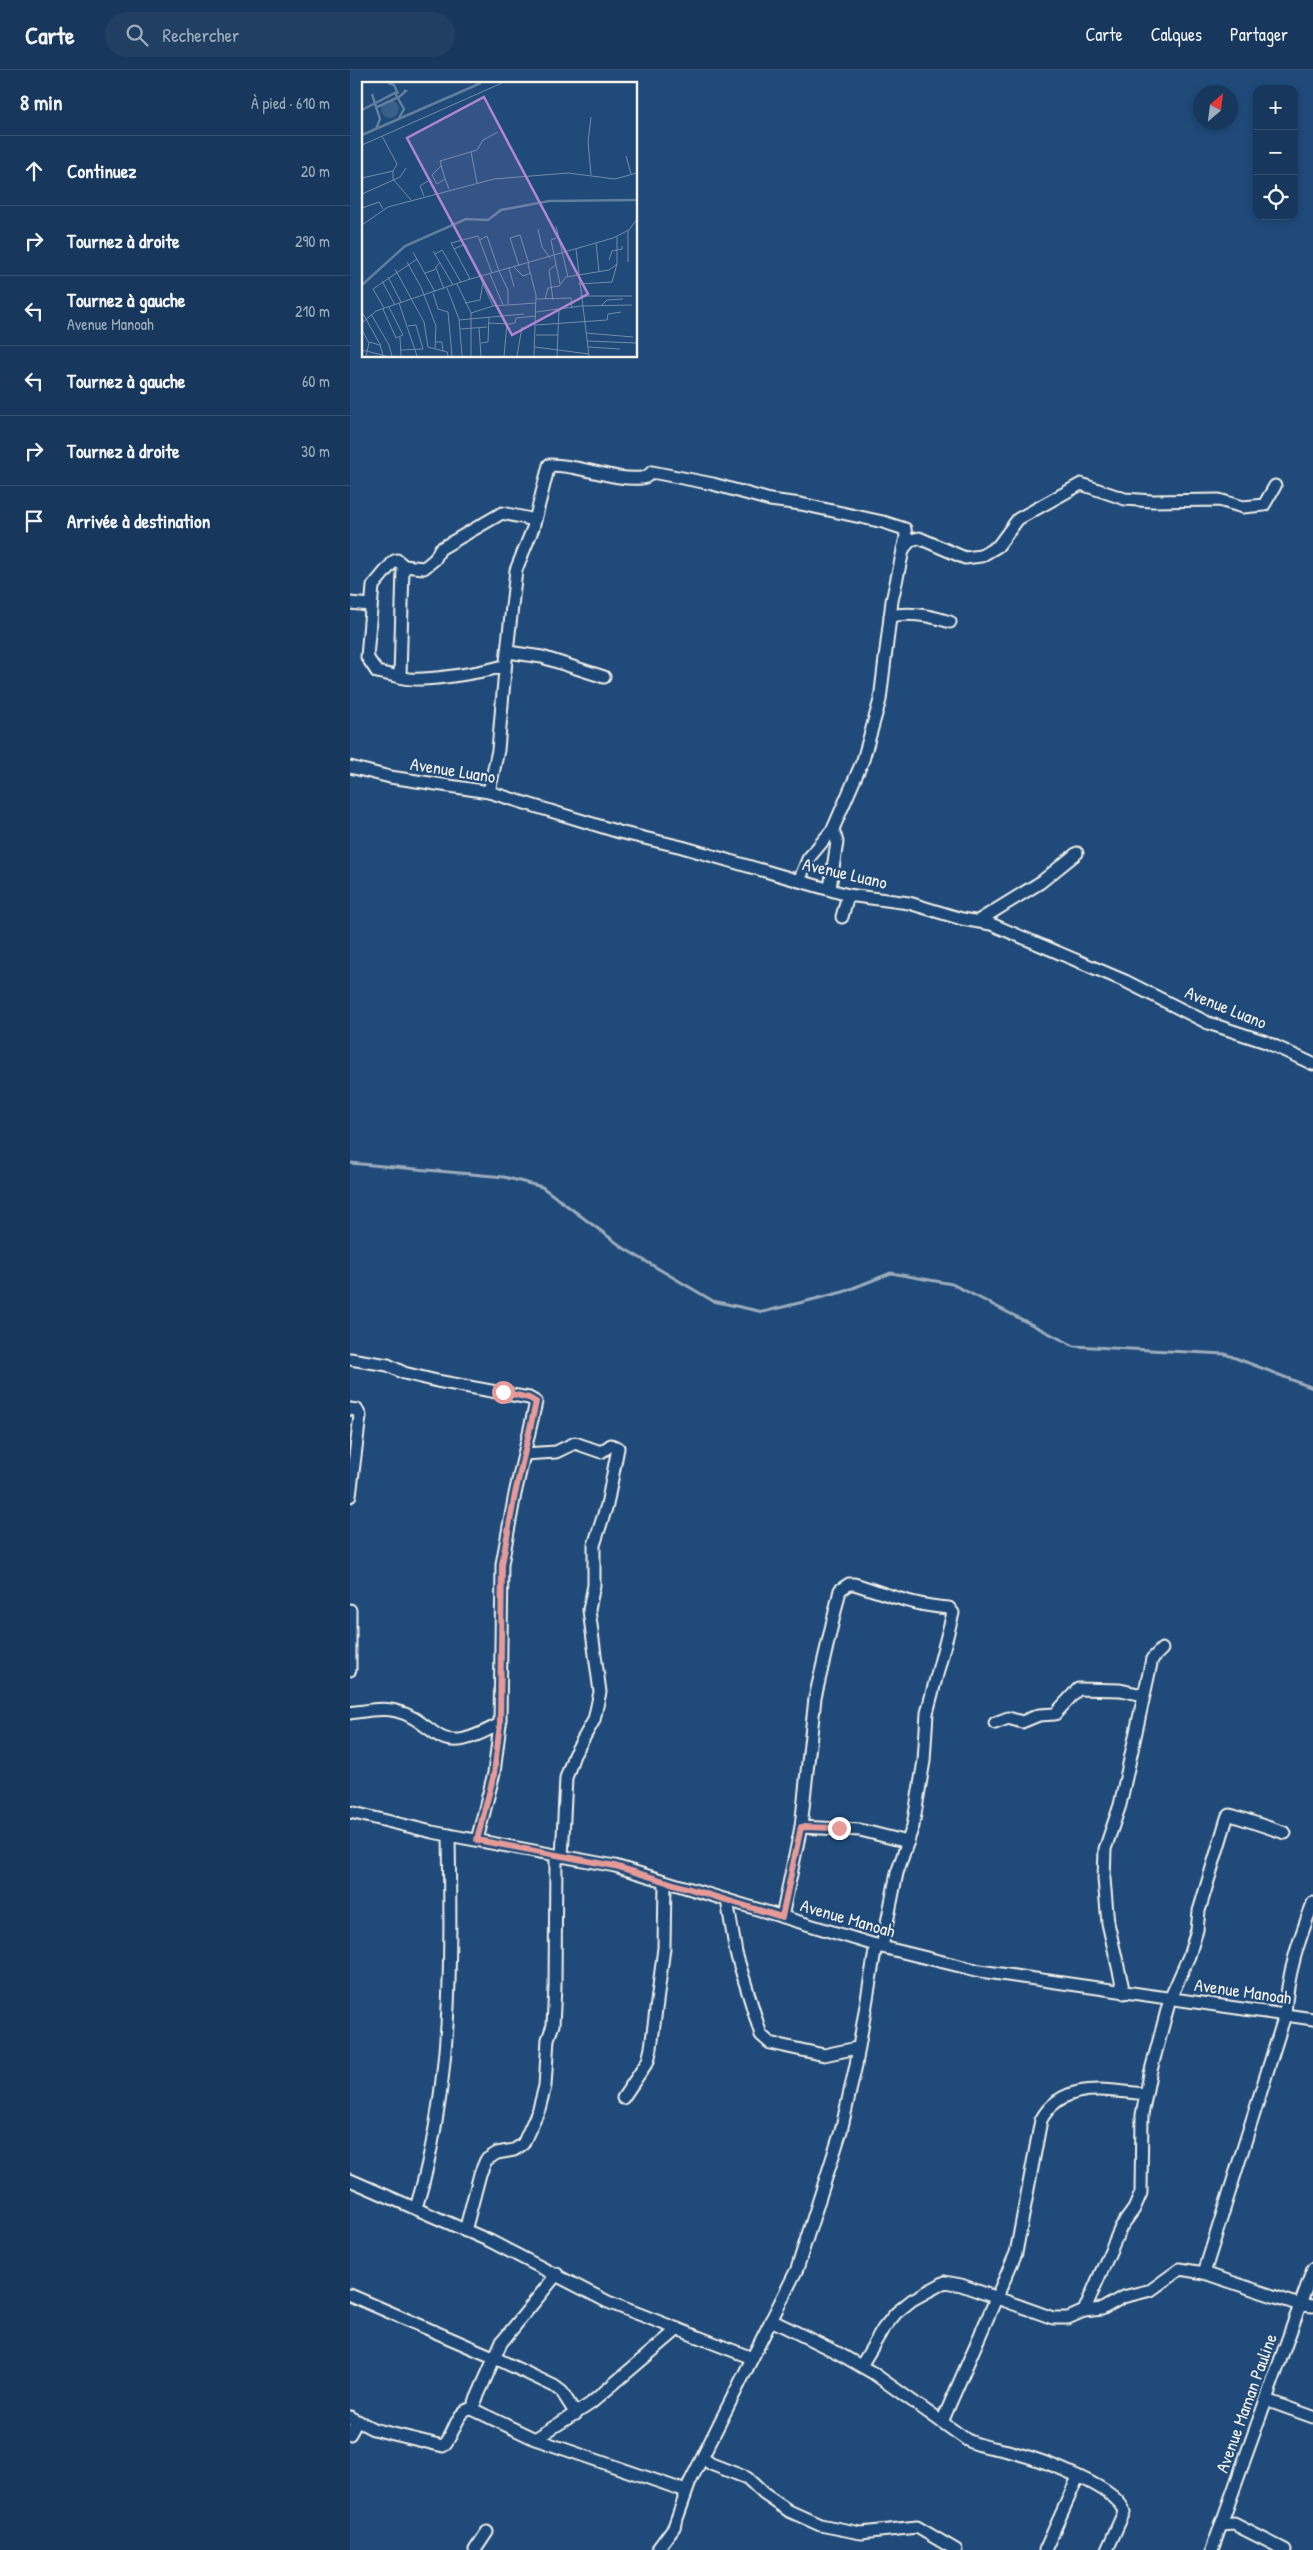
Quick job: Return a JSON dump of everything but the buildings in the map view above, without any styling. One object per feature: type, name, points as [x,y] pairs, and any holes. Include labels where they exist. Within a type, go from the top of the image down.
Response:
[{"type":"street","points":[[489,792],[498,750],[516,570],[535,520],[549,465],[590,470],[602,474],[642,478],[652,472],[712,484],[770,500],[801,504],[894,524],[905,529],[890,616],[877,715],[857,777],[833,829],[808,859],[799,881]]},
{"type":"street","points":[[903,549],[911,540],[919,538],[965,558],[981,556],[998,546],[1018,519],[1081,484],[1125,499],[1152,501],[1219,500],[1243,507],[1264,505],[1275,486]]},
{"type":"street","points":[[505,670],[500,667],[450,676],[411,679],[377,672],[367,657],[373,586],[395,560],[404,566],[424,568],[435,560],[440,549],[502,513],[535,520]]},
{"type":"street","points":[[400,677],[398,670],[404,566]]},
{"type":"street","points":[[350,603],[370,605]]},
{"type":"street","points":[[890,616],[901,614],[934,616],[950,622]]},
{"type":"street","points":[[508,652],[542,657],[604,678]]},
{"type":"street","name":"Avenue Luano","points":[[350,767],[390,777],[489,792],[619,832],[682,847],[799,881],[830,888],[848,895],[909,903],[962,919],[978,921],[1007,929],[1137,986],[1208,1023],[1266,1042],[1313,1064]]},
{"type":"street","points":[[830,888],[837,842],[833,829]]},
{"type":"street","points":[[978,921],[1048,877],[1077,853]]},
{"type":"street","points":[[842,917],[848,895]]},
{"type":"street","points":[[350,1359],[388,1365],[404,1373],[437,1381],[534,1400],[536,1406],[524,1454],[502,1564],[500,1724],[494,1774],[477,1840]]},
{"type":"street","points":[[350,1408],[357,1410],[360,1416],[350,1496]]},
{"type":"street","points":[[465,2231],[480,2174],[486,2160],[497,2153],[514,2150],[523,2144],[537,2114],[546,2086],[548,2040],[553,2025],[556,1987],[559,1857],[566,1778],[574,1755],[594,1720],[600,1692],[589,1610],[593,1592],[594,1545],[608,1506],[618,1448],[611,1445],[601,1452],[575,1443],[556,1452],[524,1454]]},
{"type":"street","points":[[657,2550],[674,2527],[686,2491],[797,2269],[819,2203],[841,2131],[879,1946],[908,1842],[921,1782],[927,1713],[953,1613],[949,1608],[928,1607],[908,1602],[854,1584],[845,1586],[837,1596],[815,1698],[801,1827],[782,1917]]},
{"type":"street","points":[[350,1610],[350,1670]]},
{"type":"street","points":[[1124,1993],[1108,1923],[1105,1849],[1120,1805],[1152,1660],[1162,1649]]},
{"type":"street","points":[[995,1722],[1008,1718],[1022,1722],[1039,1715],[1055,1714],[1078,1689],[1120,1690],[1143,1696]]},
{"type":"street","points":[[350,1712],[394,1710],[415,1718],[437,1735],[448,1740],[474,1737],[500,1724]]},
{"type":"street","name":"Avenue Manoah","points":[[350,1812],[449,1835],[615,1866],[879,1946],[980,1971],[1313,2019]]},
{"type":"street","points":[[1084,2311],[1121,2227],[1134,2209],[1141,2193],[1142,2115],[1146,2094],[1170,1999],[1189,1956],[1197,1930],[1199,1911],[1228,1816],[1234,1816],[1285,1833]]},
{"type":"street","points":[[801,1827],[860,1830],[908,1842]]},
{"type":"street","points":[[416,2208],[431,2152],[448,2028],[451,1901],[449,1835]]},
{"type":"street","points":[[623,2098],[648,2061],[651,2048],[664,1948],[665,1882]]},
{"type":"street","points":[[727,1900],[736,1954],[761,2035],[770,2043],[824,2055],[858,2048]]},
{"type":"street","points":[[1204,2272],[1285,2015],[1286,1985],[1293,1958],[1313,1903]]},
{"type":"street","points":[[942,2422],[1016,2253],[1041,2120],[1049,2107],[1062,2096],[1080,2091],[1094,2090],[1146,2094]]},
{"type":"street","points":[[350,2180],[416,2208],[557,2274],[608,2302],[752,2358]]},
{"type":"street","points":[[861,2366],[883,2329],[896,2313],[932,2288],[945,2282],[952,2282],[996,2299],[1059,2319],[1068,2318],[1084,2311],[1102,2309],[1123,2297],[1151,2290],[1180,2269],[1204,2272],[1300,2304],[1313,2306]]},
{"type":"street","name":"Avenue Maman Pauline","points":[[1212,2550],[1313,2269]]},
{"type":"street","points":[[350,2434],[354,2419],[373,2429],[443,2446],[448,2442],[462,2413],[472,2409],[493,2357],[513,2327],[557,2274]]},
{"type":"street","points":[[350,2295],[493,2357],[554,2386],[562,2392],[576,2414]]},
{"type":"street","points":[[771,2320],[861,2366],[976,2444],[1015,2453],[1078,2477],[1112,2496],[1123,2507],[1121,2520],[1107,2550]]},
{"type":"street","points":[[535,2439],[576,2414],[678,2329]]},
{"type":"street","points":[[1266,2400],[1313,2417]]},
{"type":"street","points":[[472,2409],[535,2439],[686,2491]]},
{"type":"street","points":[[703,2458],[711,2464],[747,2478],[764,2494],[788,2511],[820,2525],[861,2533],[917,2527],[940,2546],[956,2550]]},
{"type":"street","points":[[1045,2550],[1078,2477]]},
{"type":"street","points":[[1221,2524],[1234,2524],[1285,2550]]},
{"type":"street","points":[[475,2550],[487,2532]]},
{"type":"waterway","points":[[350,1163],[504,1177],[542,1187],[625,1249],[713,1301],[763,1312],[843,1292],[891,1273],[952,1284],[1074,1346],[1225,1354],[1313,1388]]},
{"type":"route","points":[[503,1392],[534,1400],[536,1406],[515,1494],[502,1564],[500,1597],[500,1724],[494,1774],[477,1840],[615,1866],[782,1917],[801,1827],[839,1828]]}]
